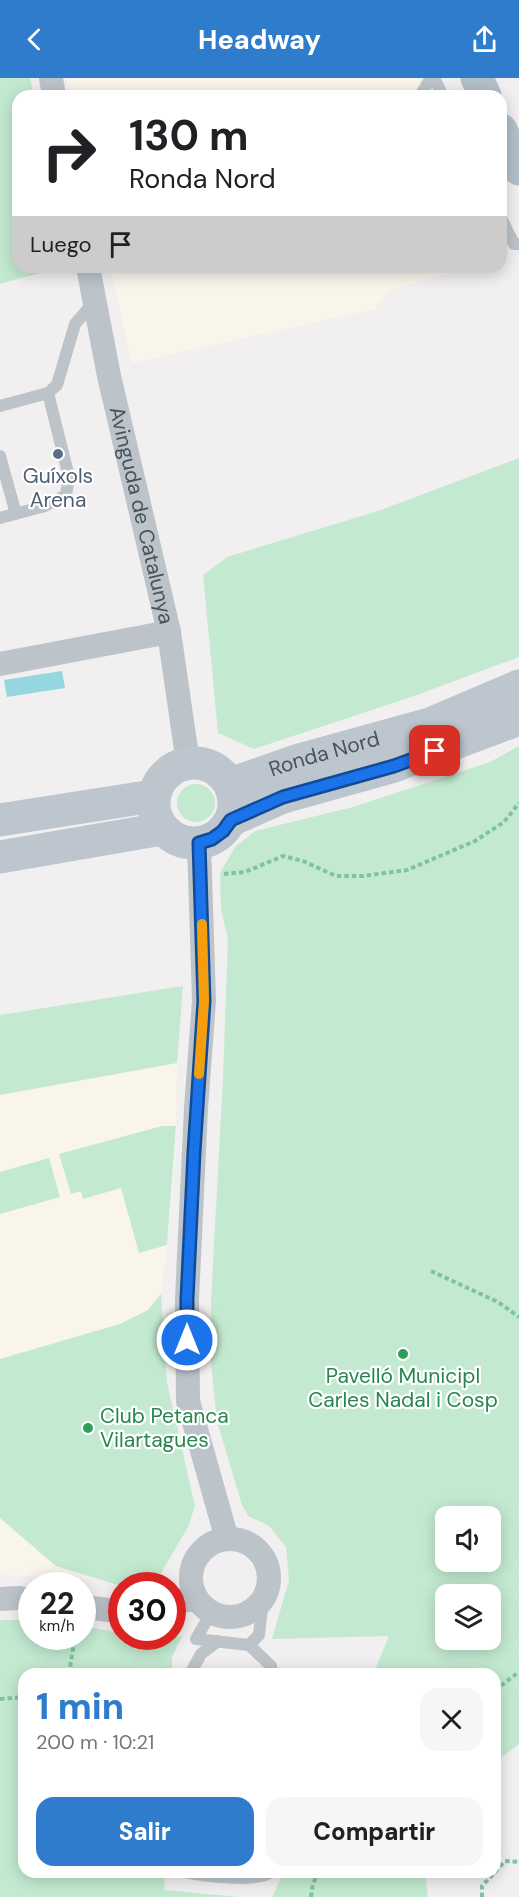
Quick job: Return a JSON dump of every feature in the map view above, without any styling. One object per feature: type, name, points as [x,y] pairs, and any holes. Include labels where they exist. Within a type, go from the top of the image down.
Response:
[{"type":"main road","points":[[507,143],[519,169]]},
{"type":"street","name":"Avinguda de Catalunya","points":[[89,273],[110,376],[169,632],[188,763]]},
{"type":"street","points":[[0,664],[169,632]]},
{"type":"street","name":"Ronda Nord","points":[[230,784],[296,761],[430,724],[519,686]]},
{"type":"street","name":"Ronda Nord","points":[[199,843],[212,839],[223,831],[231,820],[283,797],[394,766],[519,719]]},
{"type":"street","points":[[227,1539],[188,1401],[187,1299],[196,1108],[204,1001],[199,843],[185,843],[172,838],[162,829],[153,808],[153,796],[165,774],[176,766],[200,763],[222,774],[230,784],[234,796],[231,820]]},
{"type":"street","points":[[0,820],[153,796]]},
{"type":"street","points":[[0,857],[162,829]]},
{"type":"street","points":[[186,1604],[204,1606],[230,1618],[249,1613],[263,1599],[269,1579],[264,1558],[248,1543],[227,1539],[211,1544],[199,1554],[192,1568],[191,1584],[204,1606]]},
{"type":"street","points":[[0,1599],[18,1598]]},
{"type":"lane","points":[[0,406],[48,393],[57,385],[75,324],[95,302]]},
{"type":"lane","points":[[0,518],[45,506],[66,495],[69,477],[48,393]]},
{"type":"lane","points":[[0,456],[16,514]]},
{"type":"lane","points":[[249,1645],[259,1635],[263,1599]]},
{"type":"lane","points":[[204,1606],[196,1639],[249,1645],[270,1668]]},
{"type":"lane","points":[[193,1668],[201,1654],[218,1641]]},
{"type":"path","points":[[200,876],[245,872],[283,856],[303,861],[336,876],[363,876],[406,870],[475,841],[504,822],[519,803]]},
{"type":"path","points":[[431,1271],[498,1302],[519,1317]]},
{"type":"path","points":[[70,1668],[73,1650]]},
{"type":"path","points":[[501,1686],[519,1672]]},
{"type":"path","points":[[0,1699],[18,1698]]},
{"type":"path","points":[[501,1865],[505,1861],[519,1862]]},
{"type":"path","points":[[311,1897],[316,1878]]},
{"type":"path","points":[[483,1897],[482,1886],[489,1878]]},
{"type":"shaded area","points":[[66,78],[418,78],[424,90],[69,90]]},
{"type":"shaded area","points":[[111,273],[451,273],[388,291],[375,309],[132,363]]},
{"type":"shaded area","points":[[177,1063],[176,1134],[171,1212],[161,1294],[148,1310],[120,1324],[0,1359],[0,1095]]},
{"type":"shaded area","points":[[0,1518],[56,1566],[76,1572],[18,1572],[18,1576],[0,1575]]},
{"type":"green space","points":[[0,78],[30,78],[33,90],[12,90],[12,273],[40,273],[0,284]]},
{"type":"green space","points":[[519,458],[519,657],[417,695],[254,749],[218,733],[203,575],[227,557],[381,510]]},
{"type":"green space","points":[[519,746],[519,1744],[501,1758],[501,1668],[376,1668],[389,1636],[272,1639],[289,1580],[286,1547],[269,1526],[248,1516],[242,1505],[217,1421],[211,1363],[211,1301],[228,939],[221,909],[220,873],[235,847],[255,831],[353,807],[490,762]]},
{"type":"green space","points":[[196,784],[203,785],[209,790],[214,796],[214,810],[209,816],[203,821],[196,822],[189,821],[183,816],[178,810],[177,803],[178,796],[183,790],[189,785]]},
{"type":"green space","points":[[183,986],[177,1063],[0,1095],[0,1015]]},
{"type":"green space","points":[[162,1126],[176,1126],[167,1245],[139,1253],[121,1188],[83,1199],[81,1191],[71,1194],[59,1154]]},
{"type":"green space","points":[[49,1158],[60,1197],[0,1214],[0,1172]]},
{"type":"green space","name":"Club Petanca Vilartagues","points":[[161,1294],[167,1383],[195,1506],[188,1527],[162,1572],[108,1572],[108,1582],[96,1578],[96,1572],[76,1572],[56,1566],[0,1518],[0,1359],[120,1324],[148,1310]]},
{"type":"green space","points":[[0,1620],[18,1620],[18,1650],[96,1650],[96,1628],[108,1631],[108,1650],[175,1650],[172,1657],[172,1668],[18,1668],[18,1878],[165,1878],[164,1890],[239,1897],[0,1897]]},
{"type":"green space","points":[[281,1878],[426,1878],[428,1897],[272,1897]]},
{"type":"water","points":[[62,671],[65,688],[7,697],[4,680]]},
{"type":"slow traffic","points":[[199,1074],[204,1001],[202,924]]},
{"type":"place","name":"Guíxols Arena","points":[[58,454]]},
{"type":"place","name":"Pavelló Municipl Carles Nadal i Cosp","points":[[403,1354]]},
{"type":"place","name":"Club Petanca Vilartagues","points":[[88,1428]]},
{"type":"route","points":[[187,1340],[196,1108],[204,1001],[199,843],[212,839],[223,831],[231,820],[283,797],[394,766],[435,751]]}]
